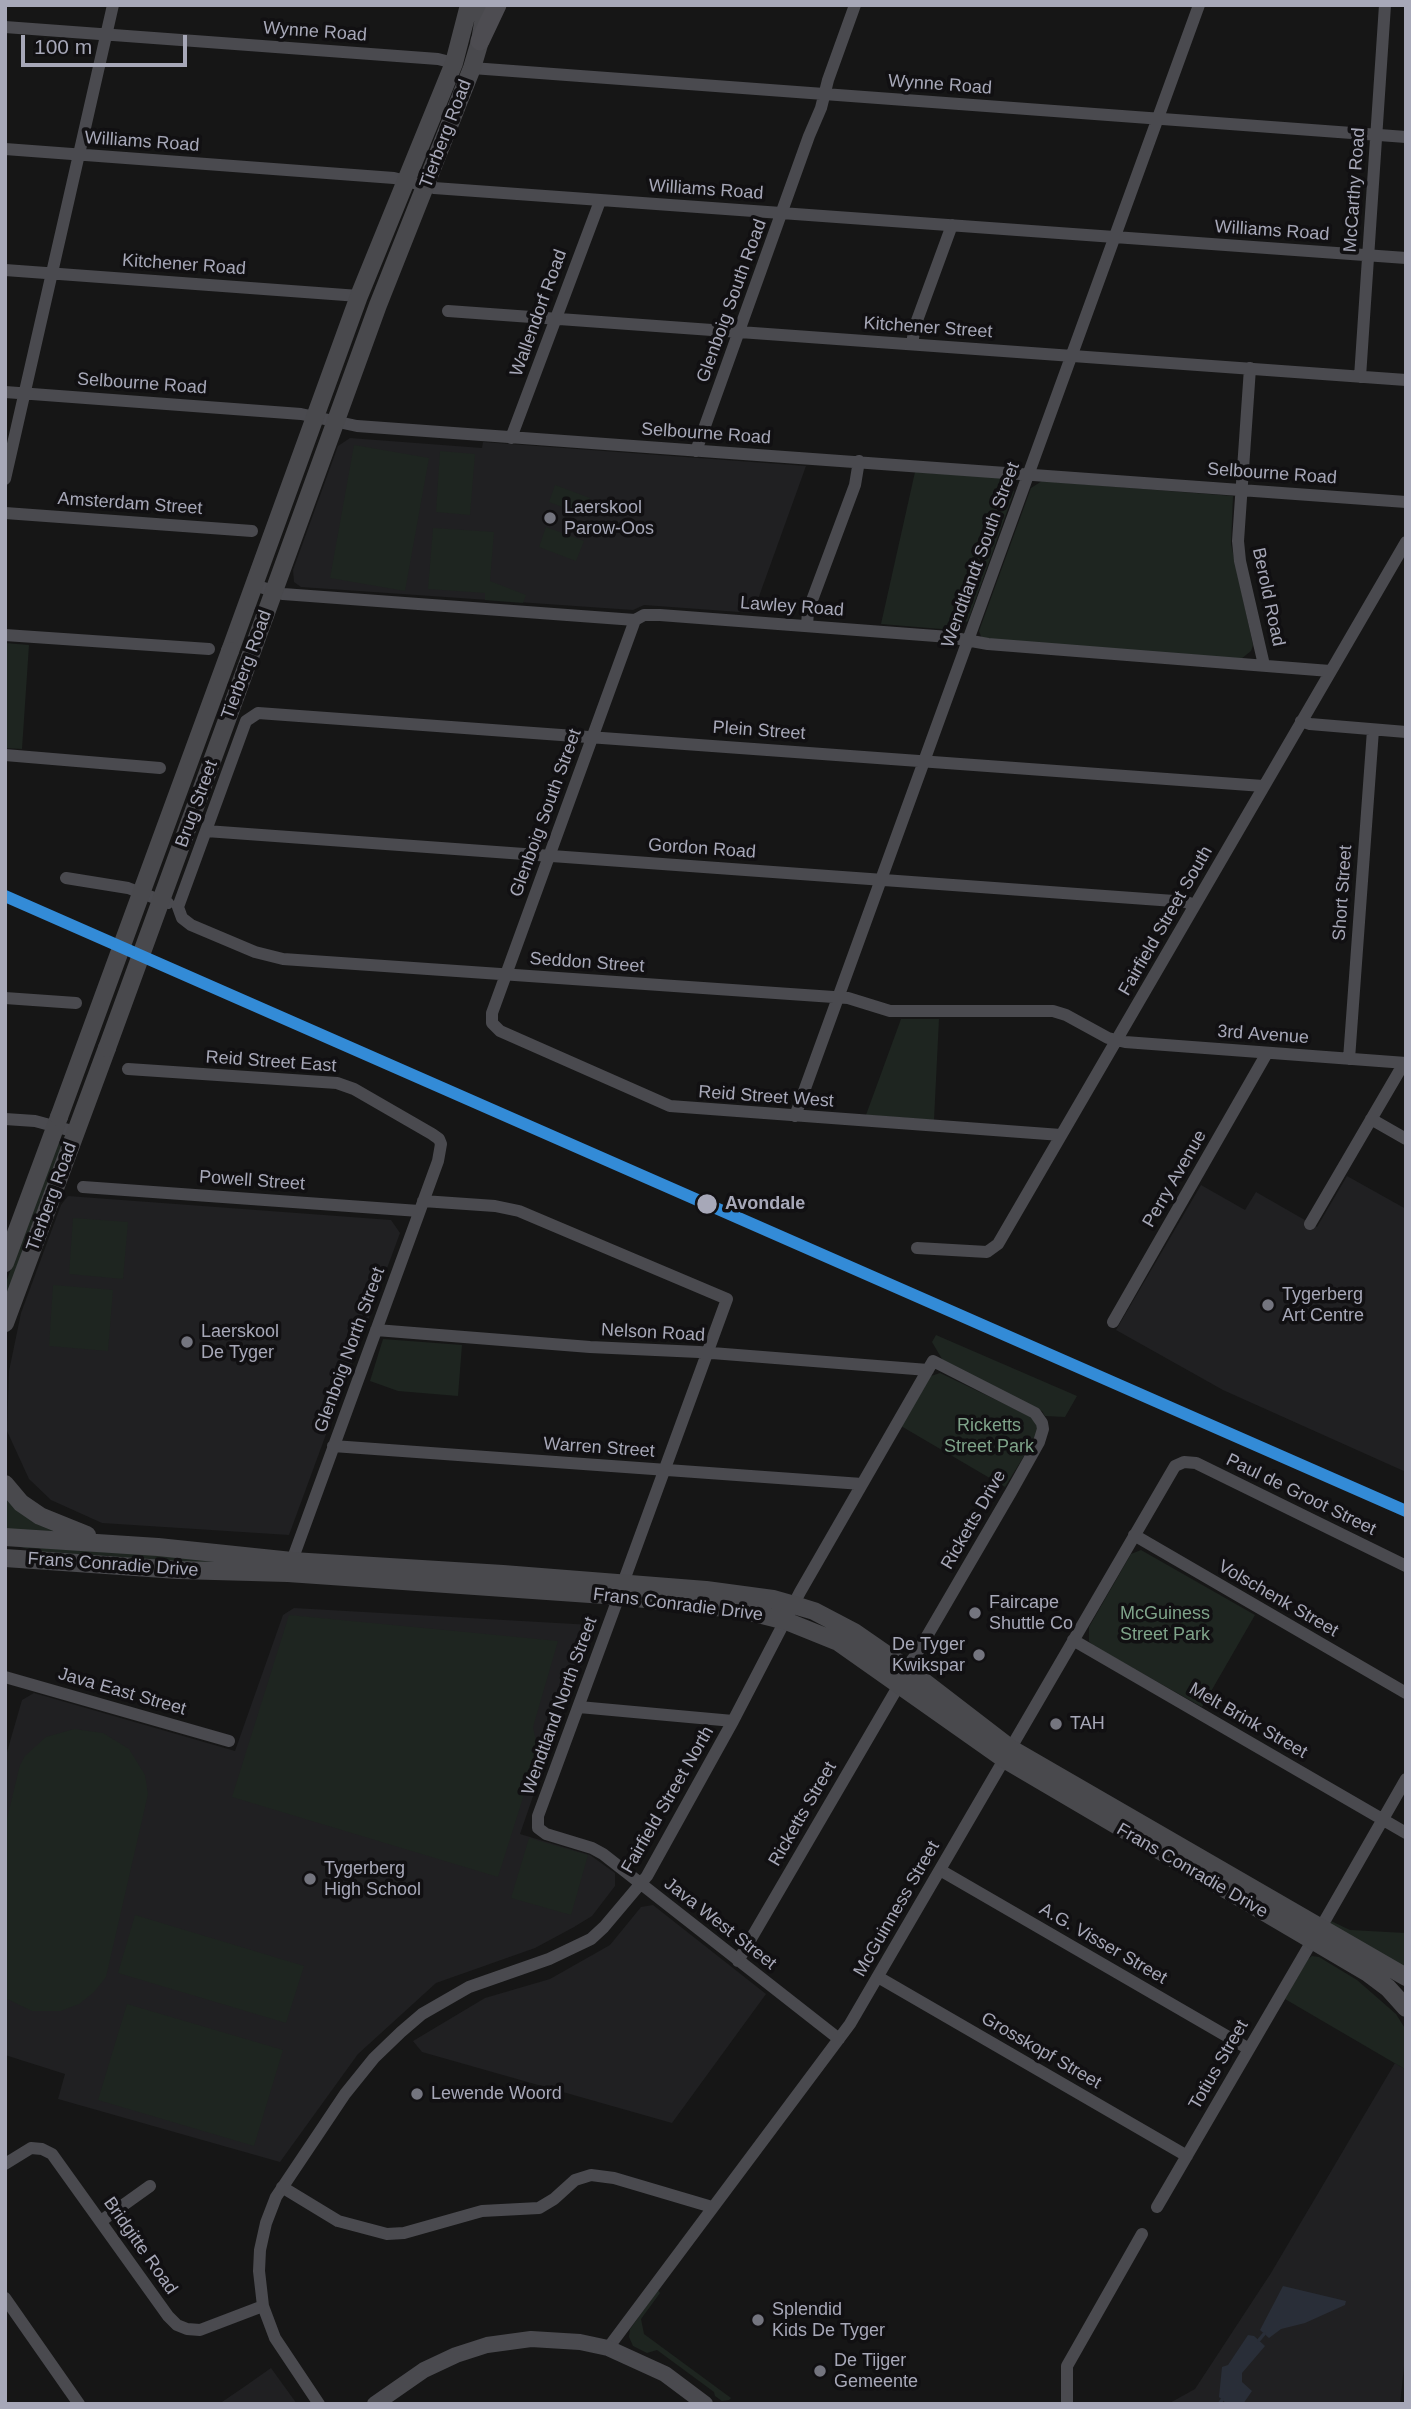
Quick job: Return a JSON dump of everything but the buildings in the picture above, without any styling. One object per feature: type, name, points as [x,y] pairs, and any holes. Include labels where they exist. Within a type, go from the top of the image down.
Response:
[{"type":"main road","name":"Tierberg Road","points":[[5,1324],[378,305],[425,186],[463,66],[469,5]]},
{"type":"main road","name":"Tierberg Road","points":[[5,1264],[359,296],[405,181],[463,66],[480,41],[486,5]]},
{"type":"main road","points":[[480,41],[497,5]]},
{"type":"main road","points":[[5,1484],[22,1503],[40,1516],[108,1543]]},
{"type":"main road","name":"Frans Conradie Drive","points":[[5,1537],[108,1543],[290,1567],[621,1590],[742,1610],[790,1613],[814,1611],[854,1632],[906,1668],[1007,1754]]},
{"type":"main road","name":"Frans Conradie Drive","points":[[5,1558],[178,1570],[290,1567]]},
{"type":"main road","name":"Frans Conradie Drive","points":[[790,1613],[1007,1754],[1316,1935],[1406,1977]]},
{"type":"main road","name":"Frans Conradie Drive","points":[[1316,1935],[1388,1988],[1406,2008]]},
{"type":"street","points":[[5,479],[113,5]]},
{"type":"street","name":"Glenboig South Road","points":[[696,451],[855,5]]},
{"type":"street","name":"Wendtlandt South Street","points":[[795,1116],[1199,5]]},
{"type":"street","name":"McCarthy Road","points":[[1360,377],[1385,5]]},
{"type":"street","name":"Wynne Road","points":[[5,27],[444,59],[463,66],[1406,137]]},
{"type":"street","name":"Williams Road","points":[[5,149],[394,178],[425,186],[600,201],[1406,258]]},
{"type":"street","name":"Wallendorf Road","points":[[510,438],[600,201]]},
{"type":"street","points":[[912,344],[915,326],[952,225]]},
{"type":"street","name":"Kitchener Road","points":[[5,270],[359,296]]},
{"type":"street","name":"Kitchener Street","points":[[448,311],[1406,380]]},
{"type":"street","name":"Berold Road","points":[[1250,368],[1238,529],[1240,561],[1264,665]]},
{"type":"street","name":"Selbourne Road","points":[[5,392],[301,414],[357,426],[1406,502]]},
{"type":"street","points":[[807,626],[808,611],[855,485],[859,461]]},
{"type":"street","name":"Amsterdam Street","points":[[5,513],[252,531]]},
{"type":"street","name":"Fairfield Street South","points":[[917,1248],[987,1252],[998,1244],[1406,542]]},
{"type":"street","name":"Lawley Road","points":[[254,585],[284,594],[635,620],[651,614],[1330,671]]},
{"type":"street","name":"Glenboig South Street","points":[[491,1018],[635,620]]},
{"type":"street","points":[[5,635],[209,649]]},
{"type":"street","name":"Plein Street","points":[[253,715],[263,713],[1264,786]]},
{"type":"street","name":"Brug Street","points":[[178,907],[246,721],[253,715]]},
{"type":"street","points":[[1301,721],[1406,732]]},
{"type":"street","name":"Short Street","points":[[1349,1059],[1373,730]]},
{"type":"street","points":[[5,755],[160,768]]},
{"type":"street","name":"Gordon Road","points":[[206,831],[882,879],[1186,902],[1195,905]]},
{"type":"street","name":"Seddon Street","points":[[66,878],[128,888],[178,907],[182,918],[191,925],[269,957],[839,997],[890,1011],[1053,1011],[1117,1040]]},
{"type":"street","points":[[5,998],[76,1003]]},
{"type":"street","name":"Reid Street West","points":[[491,1018],[500,1031],[670,1106],[1061,1135]]},
{"type":"street","name":"3rd Avenue","points":[[1117,1040],[1405,1063]]},
{"type":"street","name":"Perry Avenue","points":[[1113,1322],[1267,1053]]},
{"type":"street","points":[[1310,1224],[1405,1063]]},
{"type":"street","name":"Reid Street East","points":[[128,1069],[337,1083],[354,1089],[439,1139]]},
{"type":"street","points":[[5,1119],[57,1122],[78,1128]]},
{"type":"street","points":[[1371,1119],[1406,1139]]},
{"type":"street","name":"Glenboig North Street","points":[[290,1567],[442,1150],[439,1139]]},
{"type":"street","name":"Powell Street","points":[[83,1188],[421,1206],[495,1206],[519,1211],[727,1299]]},
{"type":"street","name":"Wendtland North Street","points":[[538,1828],[538,1816],[727,1299]]},
{"type":"street","name":"Nelson Road","points":[[376,1330],[590,1347],[930,1366]]},
{"type":"street","name":"Fairfield Street North","points":[[318,2404],[275,2338],[263,2306],[259,2271],[260,2250],[265,2223],[282,2187],[360,2074],[411,2023],[470,1987],[549,1959],[591,1939],[649,1873],[790,1613],[930,1366]]},
{"type":"street","name":"Ricketts Drive","points":[[906,1668],[998,1515],[1044,1429],[1035,1413],[930,1366]]},
{"type":"street","name":"Warren Street","points":[[333,1446],[862,1484]]},
{"type":"street","name":"Paul de Groot Street","points":[[1179,1464],[1196,1463],[1406,1566]]},
{"type":"street","name":"McGuinness Street","points":[[608,2348],[839,2039],[878,1977],[1172,1469],[1179,1464]]},
{"type":"street","name":"Volschenk Street","points":[[1133,1535],[1406,1693]]},
{"type":"street","name":"Melt Brink Street","points":[[1073,1640],[1406,1833]]},
{"type":"street","name":"Java East Street","points":[[6,1681],[229,1741]]},
{"type":"street","name":"Ricketts Street","points":[[738,1961],[899,1685]]},
{"type":"street","points":[[579,1707],[733,1720]]},
{"type":"street","name":"Totius Street","points":[[1157,2207],[1406,1779]]},
{"type":"street","name":"Java West Street","points":[[538,1828],[546,1834],[599,1852],[839,2039]]},
{"type":"street","name":"A.G. Visser Street","points":[[940,1870],[1249,2049]]},
{"type":"street","name":"Grosskopf Street","points":[[878,1977],[1187,2156]]},
{"type":"street","name":"Bridgitte Road","points":[[5,2164],[26,2150],[36,2148],[57,2158],[168,2316],[182,2327],[194,2330],[207,2328],[263,2306]]},
{"type":"street","points":[[282,2187],[338,2221],[387,2234],[482,2211],[538,2208],[554,2199],[575,2179],[591,2175],[614,2178],[712,2207]]},
{"type":"street","points":[[101,2221],[150,2186]]},
{"type":"street","points":[[1067,2404],[1067,2366],[1142,2234]]},
{"type":"street","points":[[5,2298],[79,2404]]},
{"type":"street","points":[[375,2404],[424,2370],[456,2355],[487,2345],[531,2339],[580,2342],[608,2348],[665,2374],[705,2404]]},
{"type":"shaded area","name":"Laerskool Parow-Oos","points":[[350,438],[482,448],[483,442],[806,466],[753,613],[644,605],[633,610],[301,587],[294,582],[293,570],[338,446]]},
{"type":"shaded area","name":"Tygerberg Art Centre","points":[[1347,1176],[1406,1209],[1406,1472],[1223,1390],[1116,1330],[1201,1185],[1245,1210],[1256,1192],[1317,1227]]},
{"type":"shaded area","name":"Laerskool De Tyger","points":[[68,1196],[391,1220],[400,1233],[289,1535],[102,1523],[51,1500],[29,1479],[7,1431],[9,1371],[21,1313],[61,1205]]},
{"type":"shaded area","name":"Tygerberg High School","points":[[294,1608],[592,1625],[520,1834],[590,1855],[615,1873],[615,1886],[592,1916],[574,1927],[535,1948],[436,1983],[358,2054],[280,2162],[58,2099],[65,2074],[5,2055],[5,1759],[22,1700],[34,1693],[235,1751],[283,1615]]},
{"type":"shaded area","points":[[653,1905],[766,1994],[672,2123],[422,2052],[413,2041],[485,1998],[550,1979],[610,1945],[641,1907]]},
{"type":"shaded area","points":[[1395,2063],[1406,2073],[1406,2348],[1400,2404],[1168,2404],[1195,2389],[1271,2273]]},
{"type":"shaded area","points":[[1283,2286],[1346,2301],[1345,2305],[1305,2323],[1281,2329],[1269,2338],[1260,2330]]},
{"type":"shaded area","points":[[1248,2335],[1254,2336],[1265,2346],[1242,2373],[1242,2382],[1252,2391],[1243,2404],[1227,2404],[1219,2397],[1222,2367],[1228,2365]]},
{"type":"shaded area","points":[[271,2368],[297,2404],[219,2404],[244,2387]]},
{"type":"green space","points":[[354,445],[429,458],[405,591],[330,578]]},
{"type":"green space","points":[[440,451],[475,454],[470,515],[436,512]]},
{"type":"green space","points":[[915,472],[1007,478],[1014,492],[968,621],[953,630],[881,624]]},
{"type":"green space","points":[[1042,481],[1233,496],[1231,544],[1253,645],[1251,651],[1241,659],[982,639],[979,631],[1031,488]]},
{"type":"green space","points":[[555,485],[590,498],[583,515],[549,502]]},
{"type":"green space","points":[[546,527],[584,541],[576,561],[539,547]]},
{"type":"green space","points":[[433,528],[494,532],[490,581],[526,595],[523,603],[485,600],[485,593],[428,589]]},
{"type":"green space","points":[[5,643],[29,645],[22,749],[5,748]]},
{"type":"green space","points":[[901,1019],[939,1019],[934,1120],[866,1115]]},
{"type":"green space","points":[[58,1140],[61,1151],[5,1304],[5,1285]]},
{"type":"green space","points":[[73,1218],[128,1222],[123,1279],[69,1274]]},
{"type":"green space","points":[[53,1285],[113,1290],[108,1351],[49,1346]]},
{"type":"green space","points":[[936,1335],[1077,1396],[1065,1417],[1045,1416],[1042,1411],[962,1372],[942,1359],[932,1342]]},
{"type":"green space","points":[[383,1339],[462,1345],[458,1396],[398,1391],[370,1381]]},
{"type":"green space","name":"Ricketts Street Park","points":[[940,1373],[1032,1417],[1037,1423],[1038,1433],[1005,1487],[901,1426],[931,1376]]},
{"type":"green space","points":[[5,1496],[57,1532],[5,1529]]},
{"type":"green space","points":[[17,1546],[184,1557],[235,1562],[235,1565],[43,1553]]},
{"type":"green space","name":"McGuiness Street Park","points":[[1141,1550],[1255,1615],[1202,1707],[1089,1641],[1089,1627],[1131,1554]]},
{"type":"green space","points":[[289,1615],[558,1641],[533,1727],[538,1750],[498,1877],[232,1797]]},
{"type":"green space","points":[[74,1729],[103,1733],[129,1749],[145,1775],[148,1794],[106,1977],[94,1992],[79,2004],[61,2011],[32,2011],[5,1998],[5,1827],[20,1765],[25,1756],[46,1737]]},
{"type":"green space","points":[[529,1838],[588,1855],[571,1915],[511,1898]]},
{"type":"green space","points":[[135,1915],[304,1966],[286,2023],[118,1973]]},
{"type":"green space","points":[[1331,1921],[1350,1930],[1406,1933],[1406,1970],[1331,1925]]},
{"type":"green space","points":[[1312,1956],[1319,1957],[1357,1980],[1396,2014],[1406,2030],[1406,2073],[1403,2068],[1285,1999]]},
{"type":"green space","points":[[127,2004],[283,2050],[254,2146],[98,2100]]},
{"type":"green space","points":[[658,2290],[660,2293],[641,2319],[644,2334],[731,2398],[729,2400],[722,2401],[714,2392],[657,2350],[647,2353],[633,2346],[629,2337],[630,2329]]},
{"type":"waterway","points":[[1259,2340],[1264,2334]]},
{"type":"waterway","points":[[1219,2404],[1222,2400]]},
{"type":"transit line","points":[[5,896],[1406,1511]]},
{"type":"place","name":"Laerskool Parow-Oos","points":[[550,518]]},
{"type":"place","name":"Avondale","points":[[707,1204]]},
{"type":"place","name":"Tygerberg Art Centre","points":[[1268,1305]]},
{"type":"place","name":"Laerskool De Tyger","points":[[187,1342]]},
{"type":"place","name":"Faircape Shuttle Co","points":[[975,1613]]},
{"type":"place","name":"De Tyger Kwikspar","points":[[979,1655]]},
{"type":"place","name":"TAH","points":[[1056,1724]]},
{"type":"place","name":"Tygerberg High School","points":[[310,1879]]},
{"type":"place","name":"Lewende Woord","points":[[417,2094]]},
{"type":"place","name":"Splendid Kids De Tyger","points":[[758,2320]]},
{"type":"place","name":"De Tijger Gemeente","points":[[820,2371]]}]
